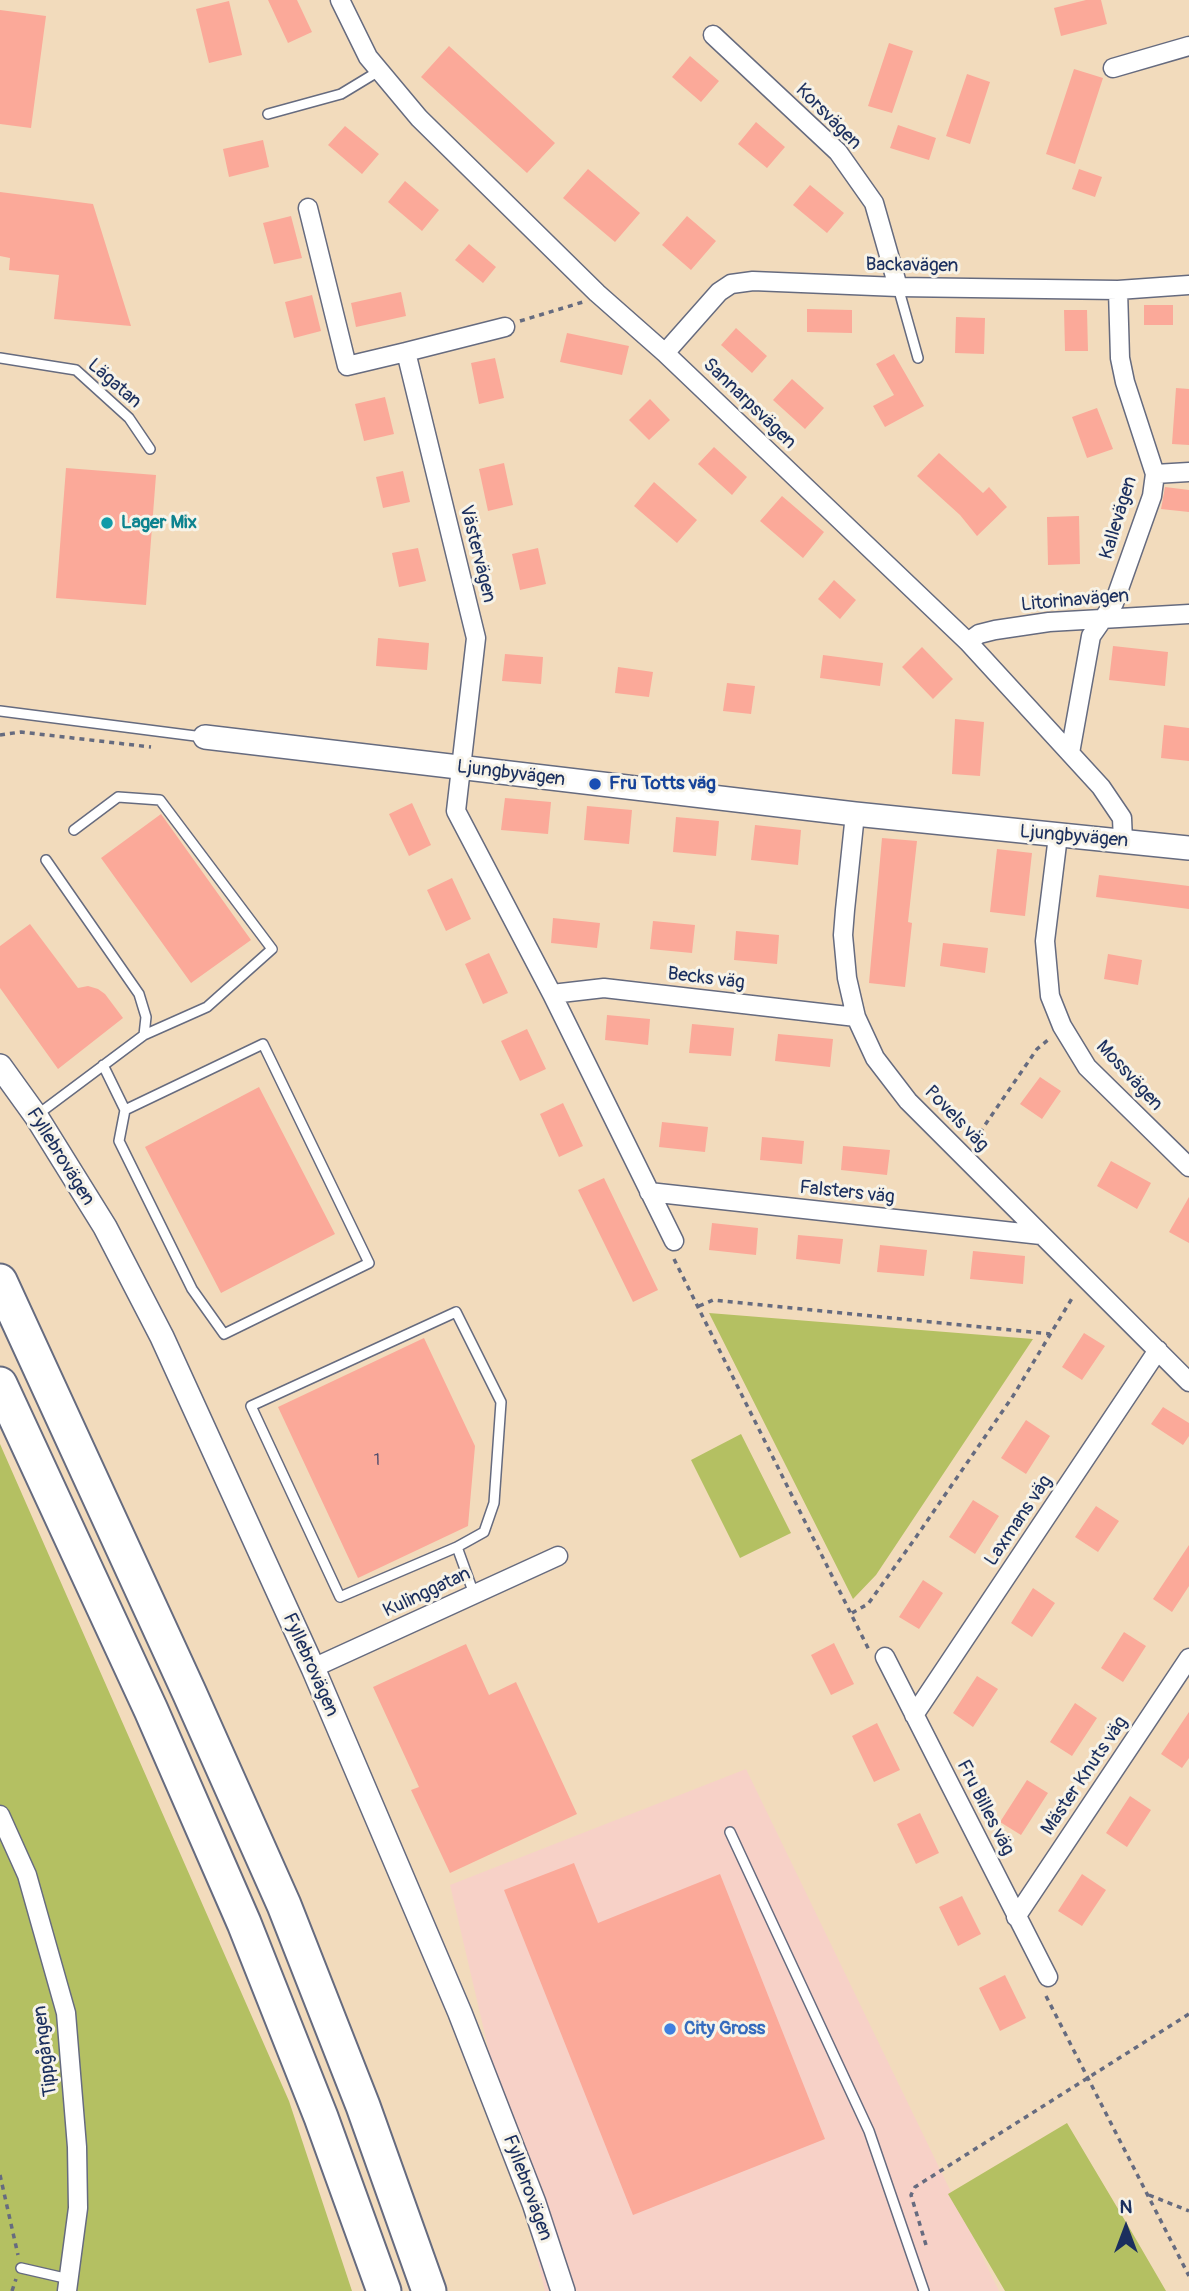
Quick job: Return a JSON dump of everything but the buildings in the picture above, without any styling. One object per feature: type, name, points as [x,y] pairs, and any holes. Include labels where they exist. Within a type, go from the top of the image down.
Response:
[{"type":"highway","points":[[0,1281],[284,1905],[363,2106],[429,2291]]},
{"type":"highway","points":[[0,1384],[151,1710],[244,1923],[321,2117],[384,2291]]},
{"type":"street","name":"Sannarpsvägen","points":[[340,0],[368,57],[419,118],[597,293],[665,353],[968,642],[1101,787],[1118,810],[1123,824],[1122,841]]},
{"type":"street","name":"Korsvägen","points":[[713,35],[838,152],[874,203],[898,287]]},
{"type":"street","points":[[1113,68],[1189,46]]},
{"type":"street","points":[[308,208],[347,366],[505,327]]},
{"type":"street","name":"Backavägen","points":[[665,353],[719,292],[732,284],[754,281],[898,287],[1118,290],[1189,285]]},
{"type":"street","name":"Kallevägen","points":[[1070,752],[1091,636],[1114,603],[1152,496],[1155,474],[1125,382],[1120,358],[1118,290]]},
{"type":"street","name":"Västervägen","points":[[405,352],[476,638],[459,768]]},
{"type":"street","points":[[1155,474],[1189,472]]},
{"type":"street","name":"Litorinavägen","points":[[968,642],[979,634],[995,630],[1049,622],[1189,614]]},
{"type":"street","name":"Ljungbyvägen","points":[[205,737],[855,814],[1189,848]]},
{"type":"street","points":[[459,768],[456,811],[552,994],[674,1241]]},
{"type":"street","name":"Povels väg","points":[[855,814],[843,935],[847,978],[856,1017],[875,1058],[897,1089],[1189,1382]]},
{"type":"street","name":"Mossvägen","points":[[1058,836],[1045,941],[1051,996],[1062,1026],[1087,1067],[1189,1167]]},
{"type":"street","name":"Becks väg","points":[[552,994],[604,988],[856,1017]]},
{"type":"street","name":"Fyllebrovägen","points":[[0,1066],[36,1116],[105,1227],[162,1337],[313,1668],[493,2095],[534,2203],[563,2291]]},
{"type":"street","name":"Falsters väg","points":[[649,1192],[1041,1235]]},
{"type":"street","name":"Laxmans väg","points":[[914,1715],[1158,1350]]},
{"type":"street","name":"Kulinggatan","points":[[313,1668],[558,1556]]},
{"type":"street","name":"Fru Billes väg","points":[[886,1657],[1048,1977]]},
{"type":"street","name":"Mäster Knuts väg","points":[[1016,1917],[1189,1658]]},
{"type":"street","name":"Tippgången","points":[[1,1821],[27,1875],[65,2013],[77,2147],[78,2208],[68,2285]]},
{"type":"lane","points":[[268,114],[341,94],[379,71]]},
{"type":"lane","points":[[898,287],[918,358]]},
{"type":"lane","name":"Lägatan","points":[[0,358],[76,370],[129,418],[150,449]]},
{"type":"lane","name":"Ljungbyvägen","points":[[0,710],[205,737]]},
{"type":"lane","points":[[36,1116],[144,1035],[207,1007],[272,949],[160,800],[118,797],[74,830]]},
{"type":"lane","points":[[46,860],[139,994],[146,1017],[144,1035]]},
{"type":"lane","points":[[103,1065],[125,1110],[119,1141],[192,1289],[224,1334],[369,1263],[263,1044],[125,1110]]},
{"type":"lane","points":[[456,1312],[501,1402],[494,1503],[484,1532],[457,1547],[340,1597],[251,1406],[456,1312]]},
{"type":"lane","points":[[457,1547],[474,1594]]},
{"type":"lane","points":[[730,1832],[869,2131],[924,2291]]},
{"type":"lane","points":[[20,2268],[68,2285]]},
{"type":"path","points":[[505,327],[579,305],[597,293]]},
{"type":"path","points":[[962,1156],[1037,1049],[1062,1026]]},
{"type":"path","points":[[674,1241],[670,1253],[875,1662],[886,1657]]},
{"type":"path","points":[[852,1613],[868,1604],[914,1539],[1013,1396],[1085,1277]]},
{"type":"path","points":[[698,1306],[713,1300],[1051,1334]]},
{"type":"path","points":[[1048,1977],[1039,1982],[1189,2276]]},
{"type":"path","points":[[929,2255],[912,2190],[1189,2014]]},
{"type":"path","points":[[0,2175],[20,2268],[12,2291]]},
{"type":"path","points":[[1147,2194],[1189,2211]]},
{"type":"shaded area","points":[[746,1769],[999,2291],[545,2291],[450,1885]]},
{"type":"green space","points":[[709,1313],[1033,1339],[876,1575],[853,1599]]},
{"type":"green space","points":[[741,1434],[791,1533],[740,1558],[691,1460]]},
{"type":"green space","points":[[0,1444],[289,2101],[352,2291],[0,2291]]},
{"type":"green space","points":[[1067,2123],[1166,2291],[1005,2291],[948,2194]]},
{"type":"place","name":"Lager Mix","points":[[107,523]]},
{"type":"place","name":"Fru Totts väg","points":[[595,784]]},
{"type":"place","name":"City Gross","points":[[670,2029]]}]
